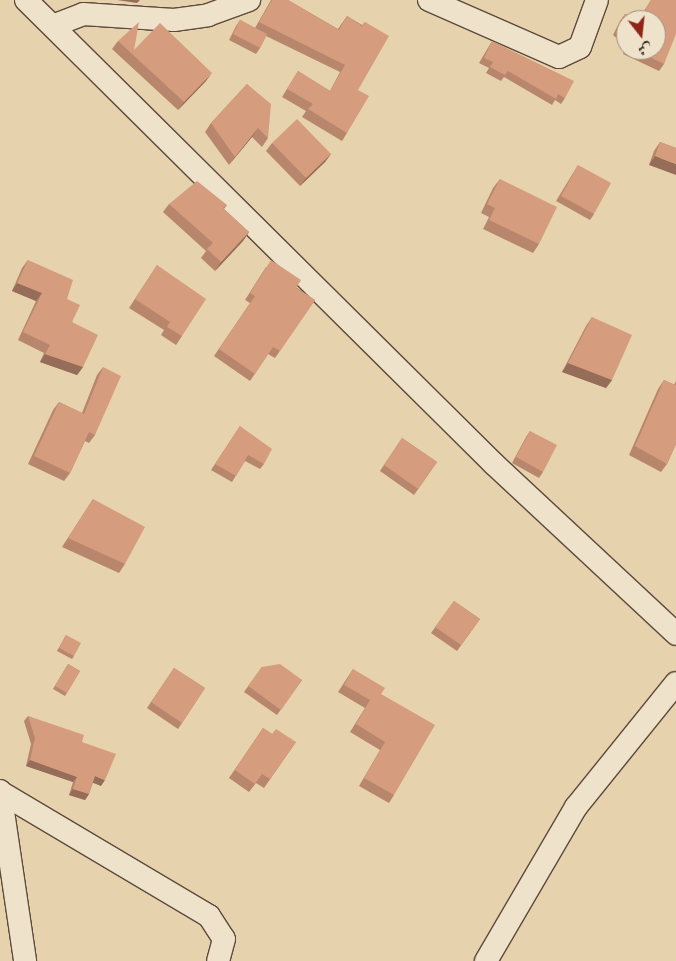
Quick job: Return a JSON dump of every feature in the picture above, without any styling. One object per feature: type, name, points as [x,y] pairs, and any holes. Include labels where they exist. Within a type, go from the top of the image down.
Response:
[{"type":"street","points":[[26,0],[55,24],[281,256],[676,634]]},
{"type":"street","points":[[55,24],[58,0]]},
{"type":"street","points":[[55,24],[83,14],[174,20],[208,15],[249,0]]},
{"type":"street","points":[[429,0],[558,57],[580,47],[597,0]]},
{"type":"street","points":[[486,961],[576,808],[676,684]]},
{"type":"street","points":[[0,792],[25,961]]},
{"type":"street","points":[[0,792],[209,916],[224,939],[218,961]]},
{"type":"building","points":[[272,0],[288,0],[339,30],[347,16],[362,26],[365,22],[389,36],[358,90],[369,96],[347,133],[308,109],[313,104],[287,89],[298,71],[330,91],[345,65],[259,22]]},
{"type":"building","points":[[651,0],[676,0],[676,34],[666,59],[666,10],[645,10]]},
{"type":"building","points":[[240,20],[267,34],[260,48],[233,34]]},
{"type":"building","points":[[139,22],[134,50],[160,23],[212,73],[184,102],[118,41]]},
{"type":"building","points":[[492,41],[574,81],[565,98],[558,94],[556,99],[508,71],[505,75],[490,67],[493,62],[484,58]]},
{"type":"building","points":[[656,60],[666,60],[664,64]]},
{"type":"building","points":[[247,84],[271,104],[268,138],[258,128],[235,157],[211,123]]},
{"type":"building","points":[[297,119],[331,154],[306,178],[272,143]]},
{"type":"building","points":[[660,142],[676,148],[676,164],[655,156]]},
{"type":"building","points":[[578,165],[611,183],[594,214],[561,196]]},
{"type":"building","points":[[500,179],[557,207],[539,244],[489,220],[495,208],[487,204]]},
{"type":"building","points":[[197,181],[227,205],[223,208],[249,232],[221,262],[207,249],[213,243],[169,204]]},
{"type":"building","points":[[28,260],[73,280],[67,299],[80,305],[72,322],[98,335],[83,367],[45,354],[50,345],[23,332],[42,293],[17,283]]},
{"type":"building","points":[[271,260],[301,280],[296,288],[315,300],[280,351],[273,347],[255,374],[219,349],[255,296],[250,293]]},
{"type":"building","points":[[157,265],[206,299],[182,336],[167,327],[170,322],[135,299]]},
{"type":"building","points":[[592,317],[632,335],[612,380],[568,363]]},
{"type":"building","points":[[103,367],[121,376],[95,435],[89,432],[70,473],[34,456],[59,402],[84,414]]},
{"type":"building","points":[[664,380],[676,385],[676,444],[667,464],[635,446]]},
{"type":"building","points":[[240,426],[272,449],[264,464],[248,455],[236,476],[215,464]]},
{"type":"building","points":[[530,431],[557,445],[543,472],[516,457]]},
{"type":"building","points":[[402,438],[437,462],[418,489],[384,465]]},
{"type":"building","points":[[93,499],[145,527],[125,564],[68,538]]},
{"type":"building","points":[[454,601],[480,619],[461,645],[435,627]]},
{"type":"building","points":[[66,635],[81,643],[74,656],[59,648]]},
{"type":"building","points":[[68,664],[80,671],[67,693],[55,686]]},
{"type":"building","points":[[280,664],[302,680],[281,710],[248,686],[262,667]]},
{"type":"building","points":[[174,668],[205,688],[182,723],[151,702]]},
{"type":"building","points":[[353,669],[385,688],[381,694],[435,725],[394,795],[364,778],[385,742],[356,724],[370,700],[344,685]]},
{"type":"building","points":[[28,716],[84,735],[82,742],[116,754],[105,780],[95,776],[89,794],[73,789],[77,777],[30,760],[35,738]]},
{"type":"building","points":[[263,728],[272,734],[276,729],[296,742],[270,779],[262,774],[255,784],[235,770]]}]
